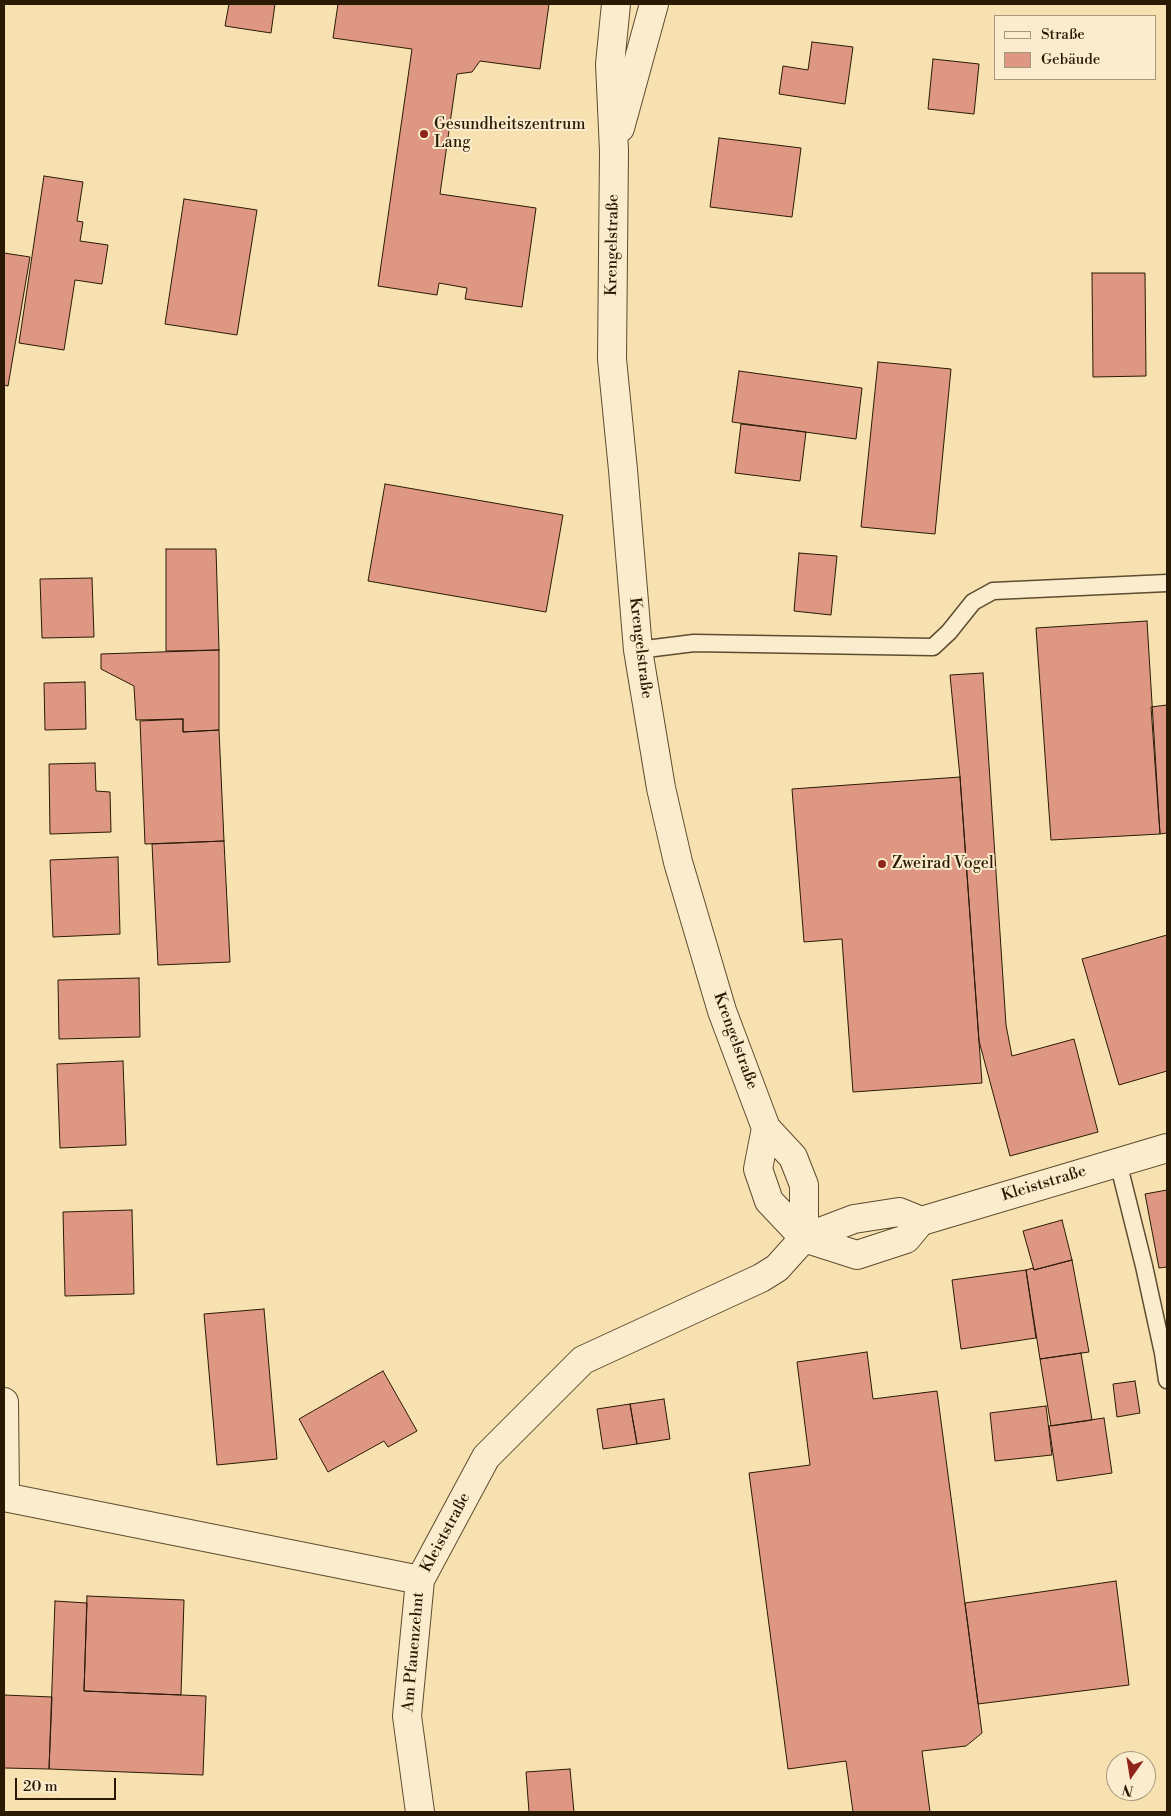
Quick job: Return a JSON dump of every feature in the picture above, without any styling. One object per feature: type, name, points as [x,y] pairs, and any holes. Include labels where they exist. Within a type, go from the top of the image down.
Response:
[{"type":"street","name":"Krengelstraße","points":[[616,4],[610,64],[614,152],[612,359],[638,650],[661,788],[678,862],[722,1011],[766,1128],[793,1157],[804,1185],[804,1238]]},
{"type":"street","name":"Krengelstraße","points":[[614,152],[654,4]]},
{"type":"street","points":[[766,1128],[758,1169],[769,1201],[804,1238]]},
{"type":"street","name":"Kleiststraße","points":[[4,1496],[420,1580],[486,1456],[583,1360],[761,1278],[777,1268],[804,1238],[857,1255],[906,1239],[921,1221],[1167,1148]]},
{"type":"street","points":[[4,1402],[4,1496]]},
{"type":"street","name":"Am Pfauenzehnt","points":[[420,1580],[408,1716],[420,1812]]},
{"type":"lane","points":[[638,650],[694,643],[933,647],[949,632],[973,602],[993,591],[1167,583]]},
{"type":"lane","points":[[1118,1162],[1148,1286],[1167,1380]]},
{"type":"building","points":[[229,4],[275,4],[271,33],[225,26]]},
{"type":"building","name":"Gesundheitszentrum Lang","points":[[338,4],[549,4],[540,69],[480,61],[472,72],[457,74],[440,194],[536,208],[522,307],[465,299],[467,288],[439,283],[437,295],[378,286],[412,49],[333,38]]},
{"type":"building","points":[[812,42],[853,47],[845,104],[779,94],[783,66],[808,70]]},
{"type":"building","points":[[933,59],[979,64],[974,114],[928,109]]},
{"type":"building","points":[[719,138],[801,148],[792,217],[710,207]]},
{"type":"building","points":[[44,176],[83,182],[77,221],[83,222],[80,241],[108,245],[102,284],[75,280],[64,350],[19,343]]},
{"type":"building","points":[[184,199],[257,210],[237,335],[165,324]]},
{"type":"building","points":[[4,253],[30,257],[8,386],[4,385]]},
{"type":"building","points":[[1092,273],[1145,273],[1146,376],[1093,377]]},
{"type":"building","points":[[878,362],[951,369],[935,534],[861,527]]},
{"type":"building","points":[[739,371],[862,388],[856,439],[732,422]]},
{"type":"building","points":[[741,424],[806,432],[800,481],[735,473]]},
{"type":"building","points":[[385,484],[563,515],[546,612],[368,581]]},
{"type":"building","points":[[166,549],[216,549],[219,650],[166,651]]},
{"type":"building","points":[[799,553],[837,556],[831,615],[794,611]]},
{"type":"building","points":[[92,578],[94,637],[42,638],[40,579]]},
{"type":"building","points":[[1147,621],[1160,834],[1051,840],[1036,628]]},
{"type":"building","points":[[219,650],[219,730],[183,732],[183,719],[136,720],[134,686],[101,669],[101,654]]},
{"type":"building","points":[[983,673],[1006,1025],[1012,1056],[1074,1039],[1098,1132],[1010,1156],[979,1041],[960,777],[950,675]]},
{"type":"building","points":[[85,682],[86,729],[45,730],[44,683]]},
{"type":"building","points":[[1167,705],[1167,833],[1160,834],[1151,707]]},
{"type":"building","points":[[183,719],[183,732],[219,730],[224,841],[145,844],[140,721]]},
{"type":"building","points":[[95,763],[96,791],[110,792],[111,832],[50,834],[49,764]]},
{"type":"building","name":"Zweirad Vogel","points":[[960,777],[982,1083],[853,1092],[842,939],[804,942],[792,789]]},
{"type":"building","points":[[224,841],[230,962],[158,965],[152,844]]},
{"type":"building","points":[[118,857],[120,934],[53,937],[50,860]]},
{"type":"building","points":[[1167,935],[1167,1071],[1119,1085],[1082,959]]},
{"type":"building","points":[[139,978],[140,1037],[59,1039],[58,980]]},
{"type":"building","points":[[123,1061],[126,1145],[60,1148],[57,1064]]},
{"type":"building","points":[[1167,1190],[1167,1267],[1159,1268],[1145,1194]]},
{"type":"building","points":[[132,1210],[134,1294],[65,1296],[63,1212]]},
{"type":"building","points":[[1062,1220],[1072,1260],[1034,1270],[1023,1231]]},
{"type":"building","points":[[1072,1260],[1089,1352],[1040,1359],[1026,1270],[1033,1268],[1034,1270]]},
{"type":"building","points":[[1026,1270],[1036,1338],[961,1349],[952,1280]]},
{"type":"building","points":[[264,1309],[277,1459],[217,1465],[204,1314]]},
{"type":"building","points":[[867,1352],[873,1399],[937,1391],[982,1733],[966,1746],[922,1751],[930,1812],[853,1812],[846,1761],[788,1769],[749,1473],[810,1465],[797,1362]]},
{"type":"building","points":[[1081,1353],[1092,1420],[1051,1426],[1040,1359]]},
{"type":"building","points":[[383,1371],[417,1431],[388,1447],[384,1441],[328,1472],[299,1419]]},
{"type":"building","points":[[1135,1381],[1140,1413],[1117,1417],[1113,1384]]},
{"type":"building","points":[[664,1399],[670,1439],[637,1444],[630,1404]]},
{"type":"building","points":[[630,1404],[637,1444],[603,1449],[597,1409]]},
{"type":"building","points":[[1046,1406],[1052,1455],[995,1461],[990,1413]]},
{"type":"building","points":[[1104,1418],[1112,1473],[1057,1481],[1049,1426]]},
{"type":"building","points":[[1116,1581],[1129,1685],[978,1704],[965,1603]]},
{"type":"building","points":[[87,1596],[184,1600],[181,1695],[84,1691]]},
{"type":"building","points":[[55,1601],[87,1603],[84,1691],[206,1696],[203,1775],[49,1769]]},
{"type":"building","points":[[4,1695],[52,1697],[49,1769],[4,1768]]},
{"type":"building","points":[[570,1769],[574,1812],[529,1812],[526,1772]]},
{"type":"place","name":"Gesundheitszentrum Lang","points":[[424,134]]},
{"type":"place","name":"Zweirad Vogel","points":[[882,864]]}]
